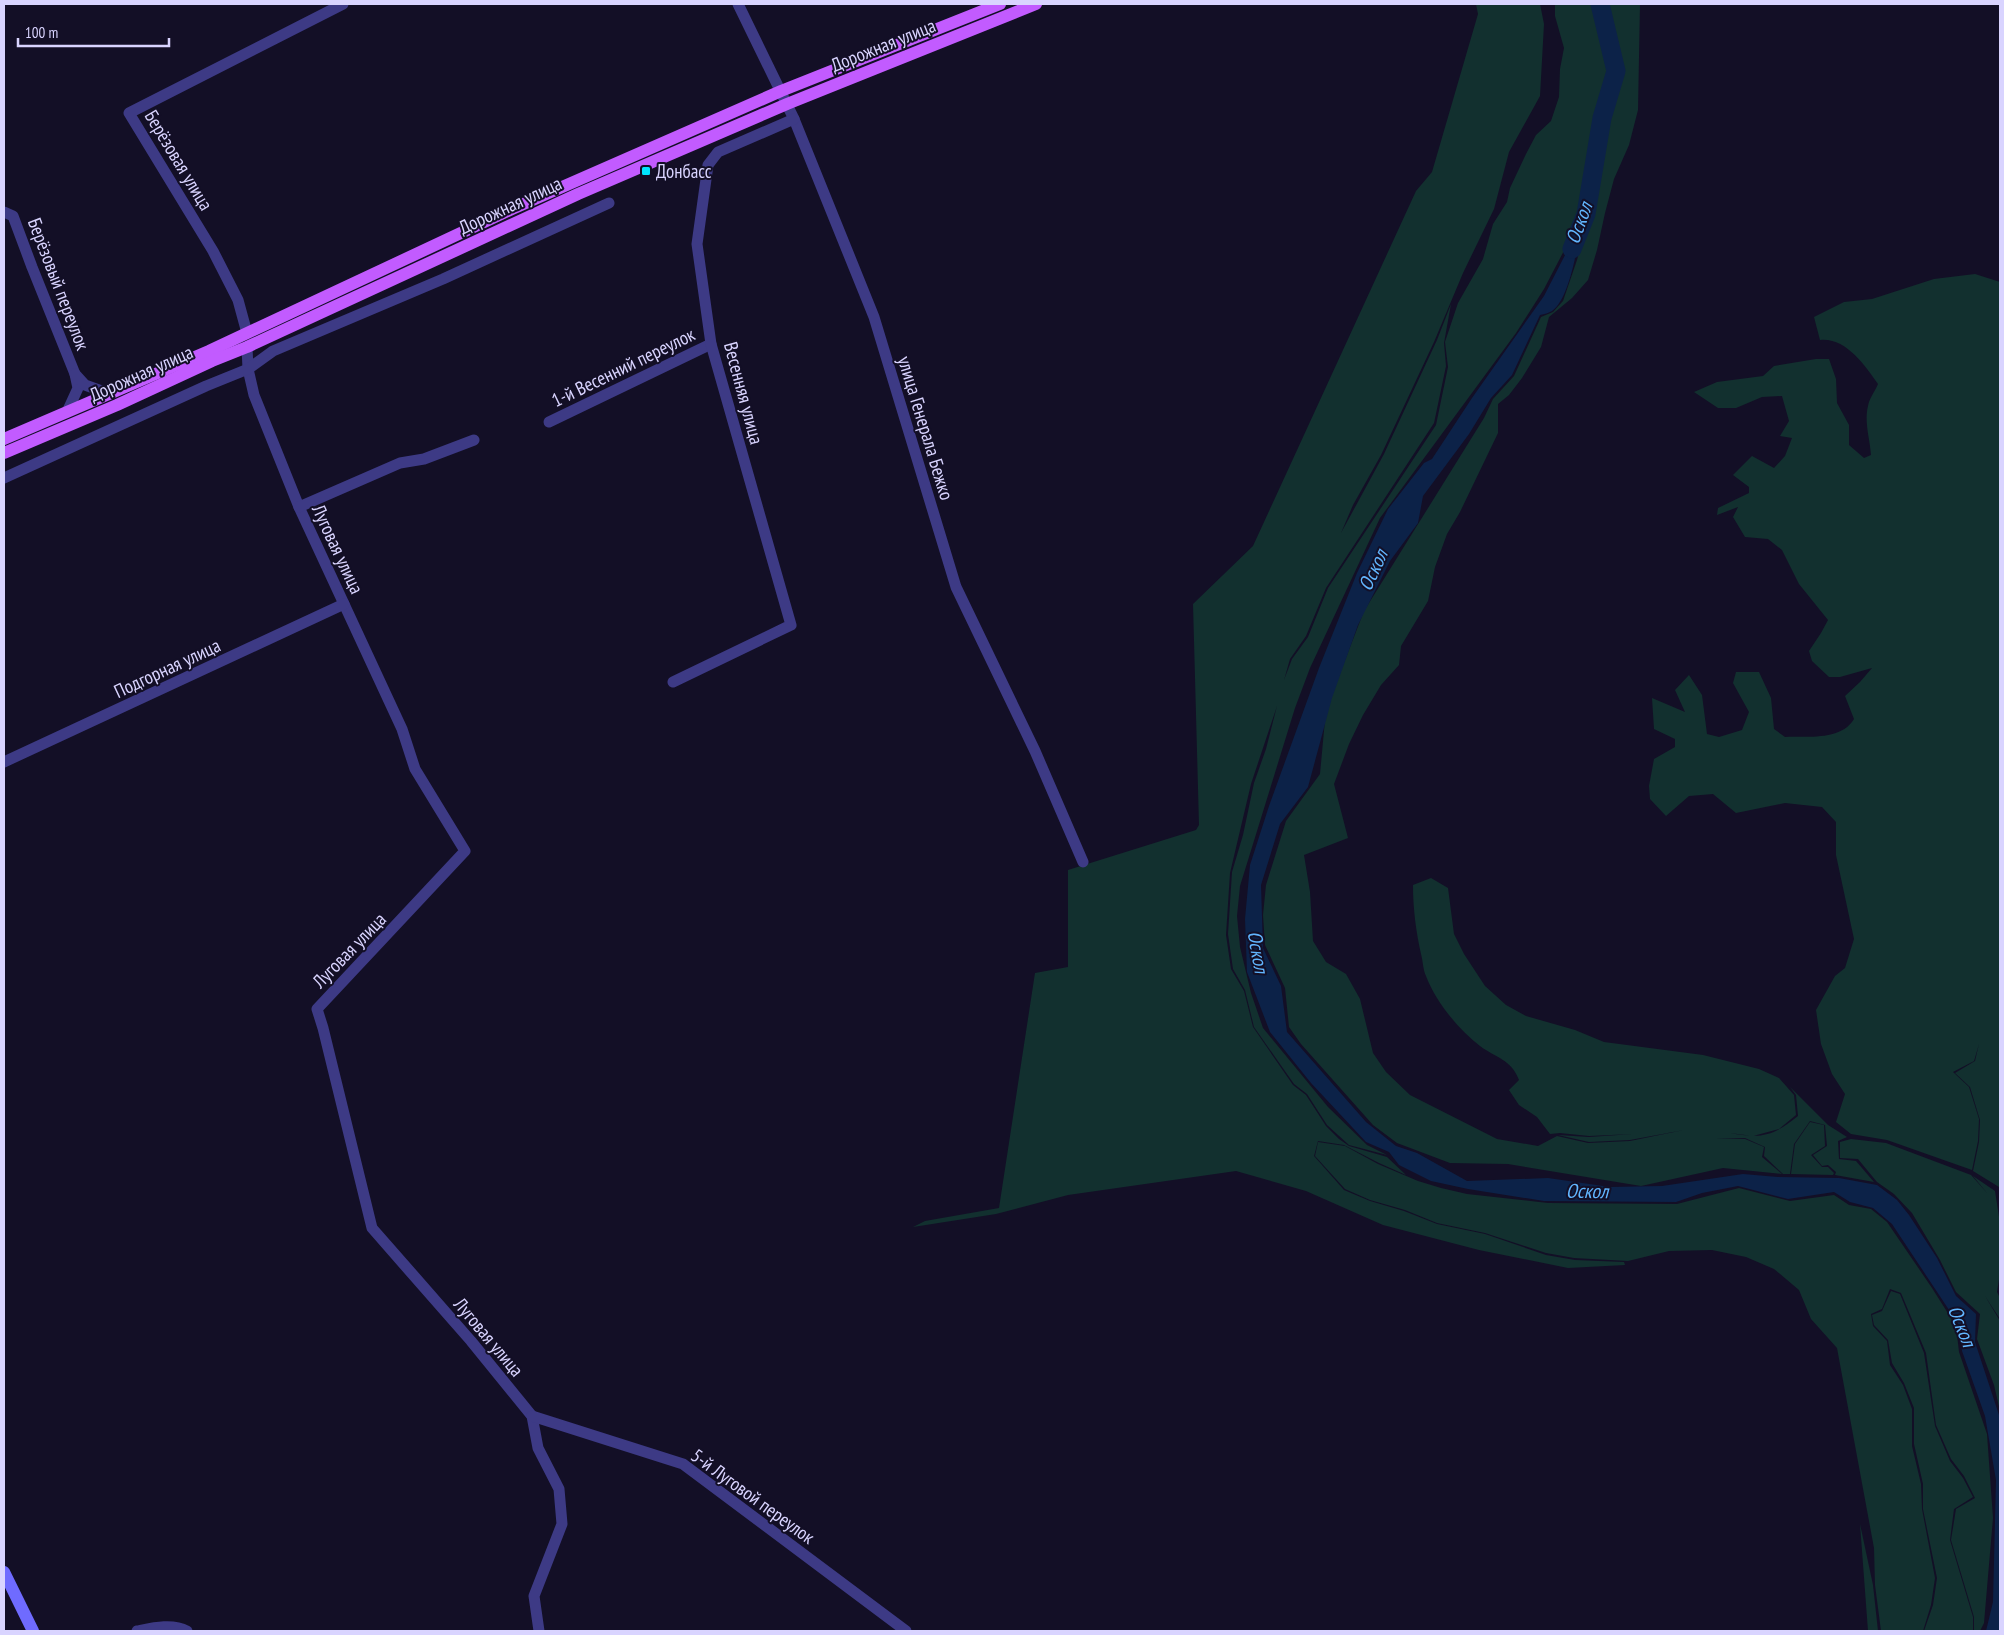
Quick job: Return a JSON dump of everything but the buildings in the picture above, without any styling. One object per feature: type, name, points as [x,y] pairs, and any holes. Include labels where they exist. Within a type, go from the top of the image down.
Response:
[{"type":"main road","name":"Дорожная улица","points":[[4,439],[247,333],[512,209],[781,91],[1000,4]]},
{"type":"main road","name":"Дорожная улица","points":[[4,453],[247,347],[578,194],[787,104],[1036,4]]},
{"type":"main road","points":[[4,1572],[33,1631]]},
{"type":"main road","points":[[4,1587],[28,1631]]},
{"type":"street","name":"Берёзовая улица","points":[[247,333],[238,300],[213,251],[129,114],[343,4]]},
{"type":"street","name":"улица Генерала Бежко","points":[[738,4],[794,119],[874,317],[956,587],[1035,751],[1083,862]]},
{"type":"street","name":"Весенняя улица","points":[[673,682],[791,626],[711,344],[697,244],[708,165],[718,152],[794,119]]},
{"type":"street","name":"Дорожная улица","points":[[4,478],[248,369],[273,351],[443,279],[609,203]]},
{"type":"street","name":"Берёзовый переулок","points":[[4,212],[13,216],[75,374],[78,388],[67,412]]},
{"type":"street","name":"1-й Весенний переулок","points":[[549,422],[711,344]]},
{"type":"street","name":"Луговая улица","points":[[247,347],[248,369],[254,396],[298,508],[402,729],[415,769],[465,851],[317,1009],[372,1228],[471,1341],[532,1416],[538,1448],[559,1489],[562,1524],[534,1596],[539,1631]]},
{"type":"street","name":"Берёзовый переулок","points":[[75,374],[85,384],[110,394]]},
{"type":"street","points":[[298,508],[400,463],[424,459],[474,440]]},
{"type":"street","name":"Подгорная улица","points":[[4,762],[344,604]]},
{"type":"street","name":"5-й Луговой переулок","points":[[532,1416],[683,1464],[906,1631]]},
{"type":"street","points":[[136,1631],[155,1627],[182,1628],[187,1631]]},
{"type":"green space","points":[[1476,4],[1540,4],[1544,24],[1540,96],[1509,152],[1494,209],[1463,273],[1434,342],[1381,455],[1353,505],[1341,533],[1384,454],[1437,340],[1451,304],[1444,343],[1446,366],[1434,423],[1326,588],[1306,636],[1290,659],[1284,680],[1292,659],[1308,637],[1328,588],[1436,425],[1448,367],[1445,342],[1458,303],[1483,259],[1493,224],[1507,202],[1510,188],[1526,154],[1536,135],[1551,121],[1559,97],[1560,69],[1564,48],[1555,16],[1555,4],[1594,4],[1610,71],[1597,115],[1583,203],[1568,243],[1544,289],[1516,333],[1380,518],[1310,668],[1295,708],[1240,886],[1237,916],[1240,947],[1251,993],[1263,1028],[1328,1107],[1367,1145],[1387,1155],[1349,1145],[1327,1125],[1307,1094],[1294,1084],[1254,1027],[1245,990],[1233,969],[1228,934],[1232,872],[1243,835],[1254,783],[1266,749],[1277,706],[1251,784],[1230,873],[1226,935],[1231,969],[1244,991],[1253,1027],[1293,1085],[1306,1095],[1326,1126],[1339,1139],[1349,1146],[1387,1157],[1406,1175],[1344,1145],[1318,1141],[1314,1156],[1344,1190],[1437,1224],[1485,1234],[1546,1255],[1575,1260],[1624,1262],[1625,1265],[1568,1268],[1479,1250],[1383,1225],[1306,1191],[1236,1171],[1068,1195],[996,1214],[913,1227],[925,1221],[999,1208],[1035,973],[1068,967],[1068,870],[1196,830],[1199,825],[1193,604],[1253,546],[1416,191],[1432,172],[1478,14]]},
{"type":"green space","points":[[1603,4],[1640,4],[1638,110],[1629,145],[1614,179],[1588,280],[1572,298],[1549,317],[1541,347],[1522,378],[1509,395],[1498,404],[1498,433],[1460,512],[1447,534],[1435,567],[1428,601],[1401,646],[1399,665],[1381,685],[1363,715],[1349,744],[1334,784],[1348,838],[1304,855],[1310,892],[1313,941],[1326,962],[1346,974],[1360,999],[1373,1053],[1386,1072],[1410,1095],[1497,1139],[1538,1146],[1557,1136],[1588,1143],[1630,1141],[1684,1130],[1630,1140],[1589,1142],[1558,1135],[1589,1137],[1633,1134],[1589,1136],[1560,1133],[1550,1134],[1537,1117],[1519,1105],[1509,1090],[1519,1080],[1516,1073],[1507,1063],[1480,1046],[1464,1032],[1442,1005],[1425,974],[1416,928],[1413,885],[1431,878],[1448,888],[1454,934],[1464,954],[1485,986],[1506,1005],[1526,1016],[1575,1030],[1604,1042],[1703,1055],[1759,1069],[1779,1078],[1794,1095],[1796,1115],[1779,1129],[1754,1136],[1774,1132],[1781,1128],[1798,1116],[1796,1095],[1790,1087],[1828,1125],[1847,1137],[1838,1141],[1839,1159],[1856,1161],[1874,1182],[1835,1175],[1836,1172],[1828,1165],[1822,1166],[1813,1155],[1827,1146],[1825,1125],[1810,1121],[1794,1144],[1790,1174],[1783,1174],[1764,1156],[1765,1147],[1745,1138],[1716,1139],[1745,1139],[1764,1147],[1762,1157],[1782,1174],[1723,1168],[1641,1186],[1508,1164],[1450,1163],[1397,1143],[1373,1125],[1301,1044],[1289,1027],[1285,988],[1265,945],[1263,915],[1266,885],[1286,821],[1320,774],[1326,709],[1364,611],[1484,418],[1493,399],[1514,376],[1541,317],[1553,312],[1563,301],[1577,260],[1589,215],[1606,119],[1620,70]]},
{"type":"green space","points":[[1975,274],[2000,282],[2000,1191],[1999,1187],[1973,1171],[1979,1142],[1980,1120],[1970,1087],[1955,1073],[1975,1061],[1979,1044],[1974,1061],[1953,1072],[1969,1087],[1979,1119],[1978,1141],[1972,1170],[1887,1140],[1851,1134],[1836,1122],[1845,1094],[1832,1074],[1821,1044],[1816,1010],[1835,976],[1845,968],[1854,939],[1836,855],[1836,822],[1822,807],[1785,803],[1736,813],[1713,794],[1689,796],[1666,816],[1650,799],[1649,786],[1654,759],[1675,747],[1675,739],[1654,729],[1652,698],[1685,712],[1675,690],[1689,675],[1702,695],[1707,734],[1719,737],[1742,730],[1749,712],[1733,683],[1736,672],[1759,672],[1771,698],[1774,729],[1785,737],[1813,737],[1841,731],[1854,719],[1845,696],[1872,668],[1840,677],[1829,677],[1812,661],[1809,651],[1828,620],[1799,584],[1782,550],[1768,539],[1745,537],[1733,517],[1738,507],[1717,515],[1718,508],[1749,493],[1749,487],[1733,475],[1752,456],[1774,468],[1785,456],[1792,438],[1780,436],[1789,421],[1782,396],[1762,397],[1736,408],[1718,408],[1694,392],[1717,382],[1763,376],[1774,366],[1816,359],[1829,359],[1836,379],[1837,403],[1849,425],[1849,445],[1864,458],[1871,455],[1867,412],[1878,384],[1854,354],[1838,343],[1820,340],[1814,317],[1844,302],[1872,299],[1934,279]]},
{"type":"green space","points":[[1810,1122],[1824,1125],[1825,1146],[1811,1155],[1822,1167],[1828,1167],[1834,1173],[1833,1175],[1791,1174],[1795,1144]]},
{"type":"green space","points":[[1851,1139],[1886,1143],[1971,1175],[1987,1193],[1973,1176],[1995,1191],[2000,1223],[2000,1273],[1997,1292],[2000,1298],[2000,1319],[1985,1296],[2000,1321],[2000,1411],[1994,1385],[1977,1339],[1980,1314],[1956,1292],[1940,1260],[1912,1213],[1894,1194],[1877,1182],[1858,1159],[1840,1158],[1840,1142]]},
{"type":"green space","points":[[1318,1142],[1345,1146],[1378,1164],[1418,1181],[1467,1194],[1548,1203],[1677,1204],[1739,1188],[1790,1201],[1834,1195],[1849,1205],[1871,1209],[1887,1222],[1956,1326],[1959,1352],[1987,1434],[1993,1518],[1984,1623],[1980,1631],[1974,1631],[1974,1617],[1951,1540],[1956,1509],[1975,1498],[1964,1476],[1951,1459],[1936,1425],[1926,1353],[1901,1293],[1890,1289],[1882,1309],[1871,1314],[1873,1326],[1887,1341],[1890,1365],[1903,1385],[1912,1409],[1912,1446],[1921,1484],[1922,1509],[1935,1578],[1931,1605],[1923,1631],[1881,1631],[1875,1585],[1874,1548],[1837,1348],[1811,1319],[1799,1290],[1774,1269],[1746,1257],[1712,1250],[1669,1251],[1628,1261],[1574,1258],[1546,1253],[1485,1233],[1437,1223],[1405,1210],[1370,1200],[1345,1189],[1315,1156]]},
{"type":"green space","points":[[1891,1291],[1900,1294],[1924,1353],[1935,1426],[1950,1461],[1963,1478],[1973,1497],[1954,1509],[1950,1540],[1973,1617],[1973,1631],[1924,1631],[1933,1605],[1937,1578],[1923,1509],[1923,1484],[1914,1444],[1914,1408],[1904,1383],[1892,1363],[1888,1340],[1874,1325],[1872,1315],[1882,1311]]},
{"type":"green space","points":[[1860,1524],[1873,1585],[1878,1631],[1868,1631]]},
{"type":"water","points":[[1582,222],[1572,270],[1564,295],[1551,312],[1540,315],[1512,375],[1491,398],[1469,434],[1423,496],[1418,523],[1390,561],[1358,625],[1332,698],[1308,787],[1280,824],[1261,885],[1263,948],[1281,986],[1287,1032],[1366,1122],[1396,1146],[1417,1153],[1467,1181],[1548,1178],[1610,1187],[1662,1186],[1743,1174],[1778,1177],[1839,1178],[1877,1185],[1897,1200],[1937,1258],[1956,1296],[1976,1314],[1975,1342],[2000,1418],[2000,1631],[1986,1631],[1993,1602],[1996,1480],[1985,1416],[1962,1351],[1959,1325],[1892,1224],[1873,1208],[1850,1202],[1834,1192],[1788,1199],[1738,1186],[1702,1193],[1676,1202],[1544,1201],[1431,1181],[1399,1165],[1389,1152],[1366,1142],[1311,1083],[1270,1032],[1247,972],[1245,919],[1250,865],[1269,806],[1319,668],[1357,573],[1388,509],[1424,463],[1432,459],[1472,398],[1544,296]]},
{"type":"waterway","name":"Оскол","points":[[1572,249],[1586,214],[1602,118],[1616,71],[1600,4]]},
{"type":"place","name":"Донбасс","points":[[646,171]]}]
